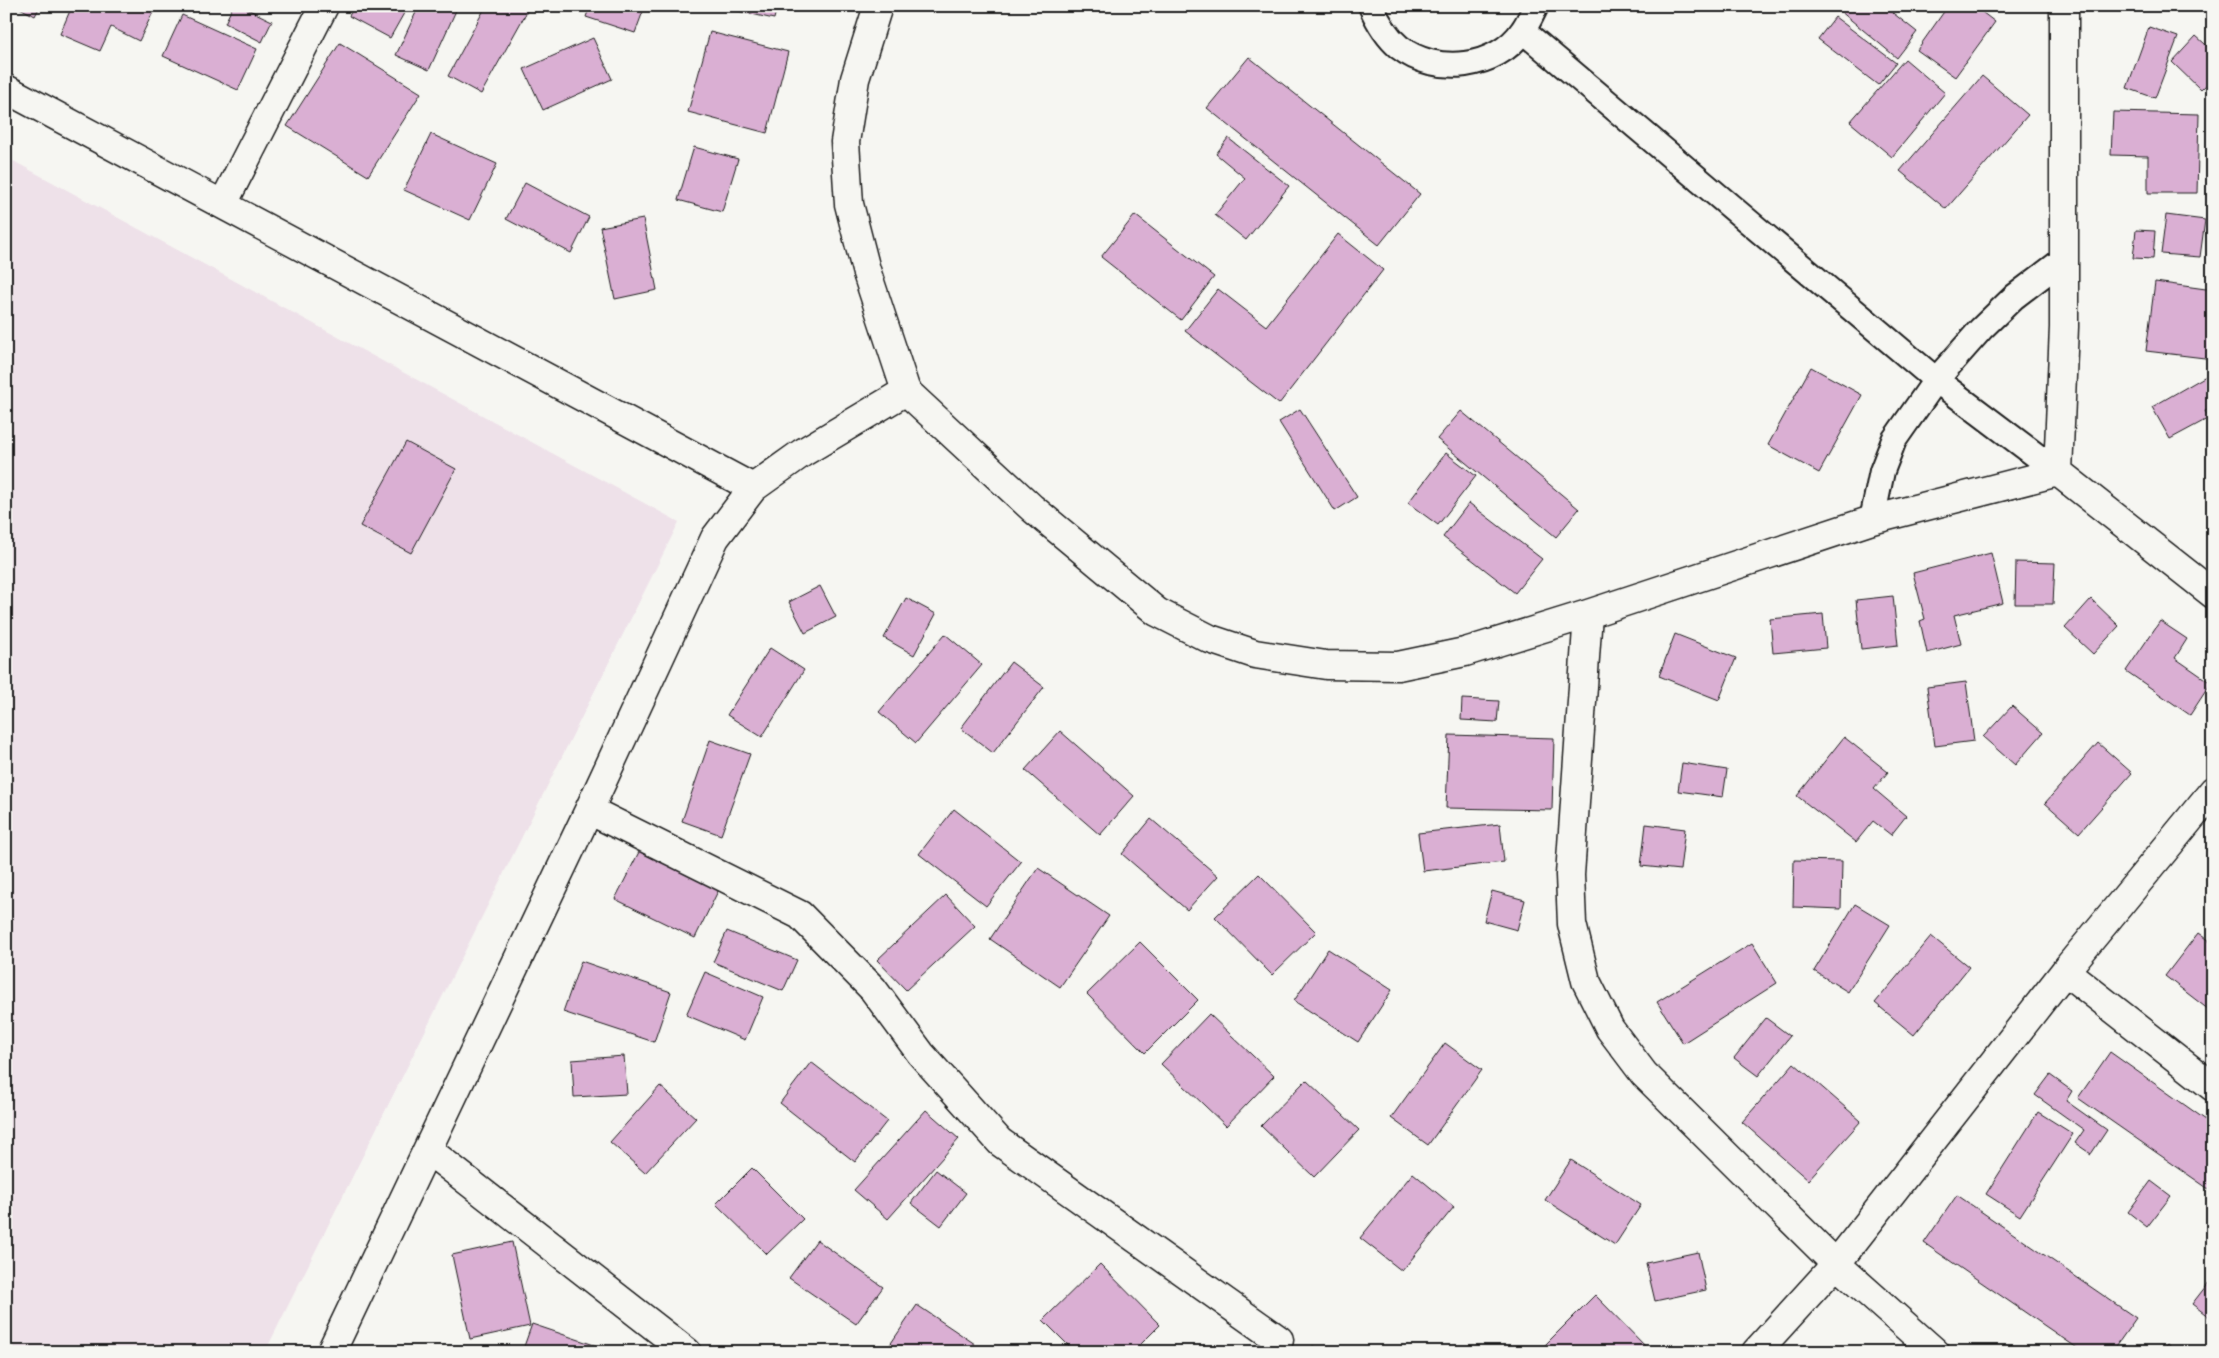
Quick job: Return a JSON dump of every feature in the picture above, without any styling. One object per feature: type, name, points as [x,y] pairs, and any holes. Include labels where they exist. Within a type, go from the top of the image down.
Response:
[{"type":"street","points":[[222,204],[324,6]]},
{"type":"street","points":[[878,6],[855,79],[844,142],[849,204],[866,270],[906,391],[1032,508],[1157,612],[1210,639],[1255,654],[1326,665],[1398,666],[1465,652],[1588,614],[1872,520],[2058,472]]},
{"type":"street","points":[[2058,472],[2064,327],[2064,6]]},
{"type":"street","points":[[6,89],[753,488]]},
{"type":"street","points":[[331,1352],[589,810],[715,538],[753,488],[802,453],[906,391]]},
{"type":"street","points":[[2058,472],[2213,594]]},
{"type":"street","points":[[1588,614],[1570,875],[1572,924],[1586,981],[1610,1029],[1644,1074],[1836,1264],[1935,1352]]},
{"type":"street","points":[[1756,1352],[1836,1264],[2065,971],[2213,791]]},
{"type":"street","points":[[589,810],[800,915],[873,989],[920,1054],[1000,1142],[1279,1340]]},
{"type":"street","points":[[2065,971],[2213,1086]]},
{"type":"street","points":[[428,1150],[687,1352]]},
{"type":"lane","points":[[1371,6],[1381,28],[1400,47],[1424,61],[1451,66],[1478,62],[1503,50],[1523,31],[1536,6]]},
{"type":"lane","points":[[1523,31],[1936,380],[2058,472]]},
{"type":"lane","points":[[1872,520],[1882,470],[1894,440],[1936,380],[1981,329],[2014,297],[2064,259]]},
{"type":"shaded area","points":[[6,157],[679,522],[265,1352],[6,1352]]},
{"type":"building","points":[[16,6],[40,6],[35,16]]},
{"type":"building","points":[[72,6],[156,6],[139,41],[111,27],[100,51],[60,34]]},
{"type":"building","points":[[233,6],[241,6],[272,21],[262,42],[225,23]]},
{"type":"building","points":[[354,6],[408,6],[390,38],[349,16]]},
{"type":"building","points":[[419,6],[458,6],[429,70],[396,55]]},
{"type":"building","points":[[486,6],[530,6],[481,94],[448,76]]},
{"type":"building","points":[[590,6],[645,6],[635,33],[586,17]]},
{"type":"building","points":[[734,6],[777,6],[774,19],[733,10]]},
{"type":"building","points":[[1834,6],[1884,6],[1917,32],[1897,58]]},
{"type":"building","points":[[1948,6],[1974,6],[1995,22],[1955,77],[1917,50]]},
{"type":"building","points":[[182,15],[257,49],[238,90],[163,56]]},
{"type":"building","points":[[1835,17],[1896,63],[1878,85],[1818,39]]},
{"type":"building","points":[[2149,27],[2178,37],[2155,98],[2127,88]]},
{"type":"building","points":[[710,32],[788,52],[767,133],[688,112]]},
{"type":"building","points":[[2196,36],[2213,51],[2213,78],[2201,90],[2172,62]]},
{"type":"building","points":[[593,38],[612,79],[543,110],[524,69]]},
{"type":"building","points":[[340,43],[421,93],[368,176],[287,126]]},
{"type":"building","points":[[1249,57],[1420,194],[1379,245],[1207,108]]},
{"type":"building","points":[[1905,59],[1945,93],[1892,157],[1850,122]]},
{"type":"building","points":[[1982,76],[2028,115],[1946,209],[1900,171]]},
{"type":"building","points":[[2113,112],[2199,114],[2197,193],[2148,193],[2148,156],[2111,155]]},
{"type":"building","points":[[431,134],[497,164],[470,220],[404,190]]},
{"type":"building","points":[[1228,138],[1289,186],[1246,240],[1215,215],[1245,178],[1216,154]]},
{"type":"building","points":[[694,147],[738,159],[722,212],[678,200]]},
{"type":"building","points":[[525,183],[589,217],[571,253],[506,219]]},
{"type":"building","points":[[1135,215],[1214,277],[1181,320],[1101,257]]},
{"type":"building","points":[[2166,215],[2205,220],[2200,257],[2161,254]]},
{"type":"building","points":[[643,219],[657,290],[615,299],[600,227]]},
{"type":"building","points":[[2136,230],[2155,231],[2153,259],[2133,258]]},
{"type":"building","points":[[1338,234],[1383,270],[1279,404],[1185,331],[1218,289],[1266,326]]},
{"type":"building","points":[[2155,282],[2213,290],[2213,359],[2146,351]]},
{"type":"building","points":[[1811,367],[1862,395],[1819,473],[1768,445]]},
{"type":"building","points":[[2213,372],[2213,407],[2205,411],[2209,418],[2170,439],[2152,407]]},
{"type":"building","points":[[1300,409],[1357,497],[1335,511],[1279,422]]},
{"type":"building","points":[[1461,411],[1579,509],[1556,537],[1437,439]]},
{"type":"building","points":[[406,442],[456,469],[411,553],[360,526]]},
{"type":"building","points":[[1446,453],[1476,476],[1438,525],[1408,503]]},
{"type":"building","points":[[1469,503],[1542,559],[1515,593],[1443,537]]},
{"type":"building","points":[[1991,553],[2003,603],[1954,615],[1961,644],[1927,653],[1920,621],[1925,619],[1913,573]]},
{"type":"building","points":[[2016,562],[2055,563],[2053,604],[2015,604]]},
{"type":"building","points":[[820,586],[836,617],[805,633],[789,602]]},
{"type":"building","points":[[1893,596],[1898,645],[1861,649],[1856,600]]},
{"type":"building","points":[[906,598],[936,614],[914,655],[884,638]]},
{"type":"building","points":[[2091,599],[2119,626],[2093,654],[2065,628]]},
{"type":"building","points":[[1823,614],[1826,648],[1773,653],[1770,619]]},
{"type":"building","points":[[2160,621],[2187,639],[2175,658],[2211,683],[2190,715],[2126,671]]},
{"type":"building","points":[[945,634],[982,665],[916,743],[879,712]]},
{"type":"building","points":[[1675,634],[1736,658],[1719,700],[1659,676]]},
{"type":"building","points":[[770,648],[804,670],[762,737],[727,715]]},
{"type":"building","points":[[1011,662],[1044,687],[993,753],[961,728]]},
{"type":"building","points":[[1966,682],[1974,741],[1935,746],[1927,687]]},
{"type":"building","points":[[1462,699],[1499,701],[1497,722],[1461,720]]},
{"type":"building","points":[[2012,706],[2043,733],[2015,765],[1983,737]]},
{"type":"building","points":[[1060,731],[1134,796],[1100,835],[1025,770]]},
{"type":"building","points":[[1449,735],[1554,738],[1552,810],[1446,808]]},
{"type":"building","points":[[1844,737],[1888,772],[1874,789],[1906,816],[1891,835],[1873,821],[1856,842],[1797,796]]},
{"type":"building","points":[[710,740],[750,754],[721,835],[682,821]]},
{"type":"building","points":[[2098,743],[2132,773],[2079,833],[2045,803]]},
{"type":"building","points":[[1682,763],[1727,770],[1723,797],[1678,791]]},
{"type":"building","points":[[954,809],[1021,862],[986,906],[919,854]]},
{"type":"building","points":[[1151,819],[1218,876],[1187,910],[1122,854]]},
{"type":"building","points":[[1500,824],[1504,862],[1423,871],[1418,833]]},
{"type":"building","points":[[1646,824],[1685,829],[1680,870],[1641,866]]},
{"type":"building","points":[[640,850],[719,889],[695,938],[615,899]]},
{"type":"building","points":[[1794,860],[1842,861],[1841,909],[1793,907]]},
{"type":"building","points":[[1038,868],[1109,916],[1060,987],[990,939]]},
{"type":"building","points":[[1259,874],[1316,932],[1272,975],[1215,917]]},
{"type":"building","points":[[1492,891],[1525,900],[1517,930],[1484,921]]},
{"type":"building","points":[[946,895],[975,926],[906,990],[877,960]]},
{"type":"building","points":[[1855,904],[1890,925],[1848,992],[1814,971]]},
{"type":"building","points":[[727,931],[797,960],[783,991],[713,962]]},
{"type":"building","points":[[2198,933],[2213,944],[2213,1013],[2165,976]]},
{"type":"building","points":[[1931,936],[1969,967],[1914,1035],[1875,1003]]},
{"type":"building","points":[[1140,942],[1198,1000],[1145,1053],[1087,994]]},
{"type":"building","points":[[1752,943],[1777,983],[1683,1043],[1657,1002]]},
{"type":"building","points":[[1328,949],[1392,990],[1358,1042],[1294,1001]]},
{"type":"building","points":[[581,961],[671,992],[654,1042],[563,1012]]},
{"type":"building","points":[[705,972],[763,997],[745,1040],[686,1015]]},
{"type":"building","points":[[1209,1014],[1274,1076],[1226,1126],[1161,1064]]},
{"type":"building","points":[[1766,1018],[1790,1036],[1758,1076],[1734,1058]]},
{"type":"building","points":[[1445,1043],[1482,1070],[1428,1145],[1391,1118]]},
{"type":"building","points":[[2110,1052],[2213,1125],[2213,1192],[2078,1098]]},
{"type":"building","points":[[624,1056],[627,1094],[574,1097],[572,1060]]},
{"type":"building","points":[[811,1062],[887,1121],[855,1162],[780,1103]]},
{"type":"building","points":[[1794,1063],[1861,1121],[1808,1180],[1742,1122]]},
{"type":"building","points":[[2050,1075],[2072,1091],[2066,1101],[2107,1130],[2091,1154],[2075,1143],[2084,1130],[2035,1095]]},
{"type":"building","points":[[1306,1080],[1359,1130],[1314,1177],[1261,1126]]},
{"type":"building","points":[[660,1086],[696,1118],[645,1173],[610,1142]]},
{"type":"building","points":[[926,1110],[959,1139],[888,1219],[854,1190]]},
{"type":"building","points":[[2038,1112],[2073,1134],[2020,1216],[1986,1194]]},
{"type":"building","points":[[1571,1160],[1641,1205],[1615,1245],[1545,1200]]},
{"type":"building","points":[[752,1168],[803,1219],[767,1254],[716,1204]]},
{"type":"building","points":[[936,1170],[966,1193],[941,1226],[911,1203]]},
{"type":"building","points":[[1413,1173],[1454,1207],[1402,1271],[1360,1238]]},
{"type":"building","points":[[2151,1181],[2171,1196],[2147,1227],[2128,1212]]},
{"type":"building","points":[[1957,1195],[2136,1318],[2112,1352],[2083,1352],[1924,1243]]},
{"type":"building","points":[[817,1240],[883,1287],[856,1324],[789,1278]]},
{"type":"building","points":[[512,1242],[530,1326],[470,1339],[452,1255]]},
{"type":"building","points":[[1698,1252],[1706,1290],[1655,1301],[1646,1263]]},
{"type":"building","points":[[1100,1264],[1160,1325],[1133,1352],[1075,1352],[1043,1320]]},
{"type":"building","points":[[2213,1277],[2213,1320],[2192,1304]]},
{"type":"building","points":[[1595,1295],[1651,1352],[1550,1352],[1544,1346]]},
{"type":"building","points":[[917,1305],[975,1344],[970,1352],[885,1352]]},
{"type":"building","points":[[532,1324],[606,1349],[605,1352],[522,1352]]},
{"type":"building","points":[[2167,1344],[2176,1352],[2159,1352]]}]
